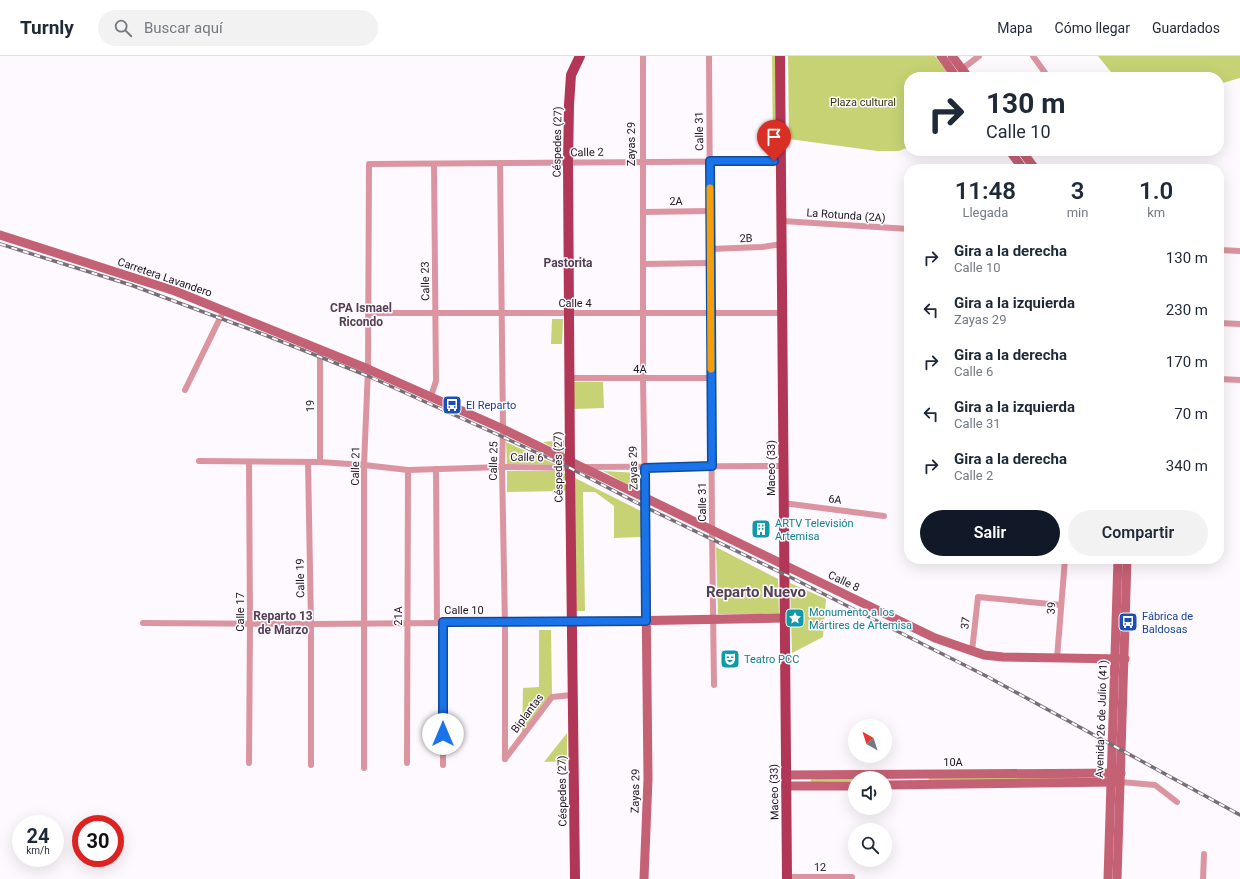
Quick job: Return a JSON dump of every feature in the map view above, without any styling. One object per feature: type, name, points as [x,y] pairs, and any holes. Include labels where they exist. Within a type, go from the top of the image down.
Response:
[{"type":"main road","name":"Céspedes (27)","points":[[575,879],[572,696],[568,163],[571,75],[580,56]]},
{"type":"main road","name":"Maceo (33)","points":[[780,56],[787,878]]},
{"type":"street","name":"Zayas 29","points":[[643,56],[643,379],[648,779],[644,879]]},
{"type":"street","name":"Calle 31","points":[[709,56],[714,685]]},
{"type":"street","points":[[941,56],[952,72]]},
{"type":"street","points":[[952,56],[964,72]]},
{"type":"street","points":[[962,69],[979,56]]},
{"type":"street","points":[[1033,56],[1044,72]]},
{"type":"street","name":"Calle 2","points":[[369,164],[782,161]]},
{"type":"street","name":"Calle 25","points":[[500,163],[505,759]]},
{"type":"street","name":"Calle 21","points":[[364,768],[364,464],[368,369],[369,164]]},
{"type":"street","name":"Calle 23","points":[[431,396],[436,381],[434,164]]},
{"type":"street","name":"2A","points":[[643,212],[710,211]]},
{"type":"street","name":"La Rotunda (2A)","points":[[782,221],[904,230]]},
{"type":"street","name":"Carretera Lavandero","points":[[0,235],[175,291],[431,396]]},
{"type":"street","name":"2B","points":[[710,249],[762,247],[782,244]]},
{"type":"street","points":[[1224,250],[1240,251]]},
{"type":"street","points":[[643,264],[710,263]]},
{"type":"street","points":[[185,390],[224,310]]},
{"type":"street","name":"Calle 4","points":[[368,313],[783,313]]},
{"type":"street","points":[[1224,324],[1240,324]]},
{"type":"street","name":"19","points":[[320,350],[320,462]]},
{"type":"street","name":"4A","points":[[569,378],[711,378]]},
{"type":"street","points":[[1224,380],[1240,380]]},
{"type":"street","name":"Calle 8","points":[[431,396],[503,429],[570,464],[583,467],[935,638],[984,655],[1003,657],[1120,659]]},
{"type":"street","name":"Calle 6","points":[[199,461],[320,462],[364,464],[408,470],[570,464]]},
{"type":"street","name":"Calle 17","points":[[249,462],[249,763]]},
{"type":"street","name":"Calle 19","points":[[308,462],[311,624],[311,765]]},
{"type":"street","points":[[583,467],[645,468],[783,466]]},
{"type":"street","points":[[436,469],[443,765]]},
{"type":"street","name":"21A","points":[[407,763],[408,470]]},
{"type":"street","name":"6A","points":[[783,503],[884,516]]},
{"type":"street","name":"39","points":[[1057,658],[1065,564]]},
{"type":"street","name":"Avenida 26 de Julio (41)","points":[[1117,879],[1121,778],[1118,564]]},
{"type":"street","name":"Avenida 26 de Julio (41)","points":[[1108,879],[1111,778],[1127,564]]},
{"type":"street","name":"37","points":[[972,651],[978,597],[1061,605]]},
{"type":"street","name":"Calle 10","points":[[143,623],[311,624],[572,622],[784,618]]},
{"type":"street","name":"Biplantas","points":[[505,759],[552,696],[572,696]]},
{"type":"street","points":[[917,774],[918,785]]},
{"type":"street","name":"10A","points":[[786,775],[917,774],[1121,778],[1155,785],[1177,802]]},
{"type":"street","name":"10A","points":[[892,785],[1111,778]]},
{"type":"street","points":[[786,786],[848,786]]},
{"type":"street","points":[[1203,879],[1204,854]]},
{"type":"street","name":"12","points":[[787,878],[852,877]]},
{"type":"green space","points":[[772,56],[776,56],[778,159],[773,159]]},
{"type":"green space","name":"Plaza cultural","points":[[788,56],[935,56],[947,72],[904,72],[904,149],[899,151],[877,151],[789,139]]},
{"type":"green space","points":[[1098,56],[1240,56],[1240,78],[1224,83],[1224,72],[1111,72]]},
{"type":"green space","points":[[552,319],[563,319],[562,344],[551,344]]},
{"type":"green space","points":[[573,382],[603,382],[604,408],[573,409]]},
{"type":"green space","points":[[564,440],[564,454],[543,442]]},
{"type":"green space","points":[[506,442],[557,465],[507,464]]},
{"type":"green space","points":[[507,471],[563,471],[565,474],[565,491],[507,492]]},
{"type":"green space","points":[[603,471],[638,473],[638,490]]},
{"type":"green space","points":[[575,478],[641,511],[641,537],[614,538],[614,506],[595,492],[583,492],[585,611],[576,611]]},
{"type":"green space","points":[[716,547],[778,579],[779,614],[718,614]]},
{"type":"green space","points":[[790,583],[826,599],[823,637],[792,653]]},
{"type":"green space","points":[[539,630],[551,630],[552,695],[522,733],[523,688],[539,687]]},
{"type":"green space","points":[[567,733],[567,761],[544,762]]},
{"type":"green space","points":[[1078,777],[1078,780],[929,780],[928,778]]},
{"type":"green space","points":[[848,778],[848,781],[812,782],[810,781],[812,779]]},
{"type":"railway","points":[[0,244],[131,285],[265,335],[368,376],[503,437],[570,468],[645,507],[784,574],[988,677],[1240,815]]},
{"type":"slow traffic","points":[[710,188],[711,369]]},
{"type":"place","name":"El Reparto","points":[[452,405]]},
{"type":"place","name":"ARTV Televisión Artemisa","points":[[761,529]]},
{"type":"place","name":"Monumento a los Mártires de Artemisa","points":[[795,618]]},
{"type":"place","name":"Fábrica de Baldosas","points":[[1128,622]]},
{"type":"place","name":"Teatro PCC","points":[[730,659]]},
{"type":"district","name":"Pastorita","points":[[568,263]]},
{"type":"district","name":"CPA Ismael Ricondo","points":[[361,315]]},
{"type":"district","name":"Reparto Nuevo","points":[[756,592]]},
{"type":"district","name":"Reparto 13 de Marzo","points":[[283,623]]},
{"type":"route","points":[[443,734],[443,622],[646,621],[645,468],[712,466],[710,161],[774,161]]}]
